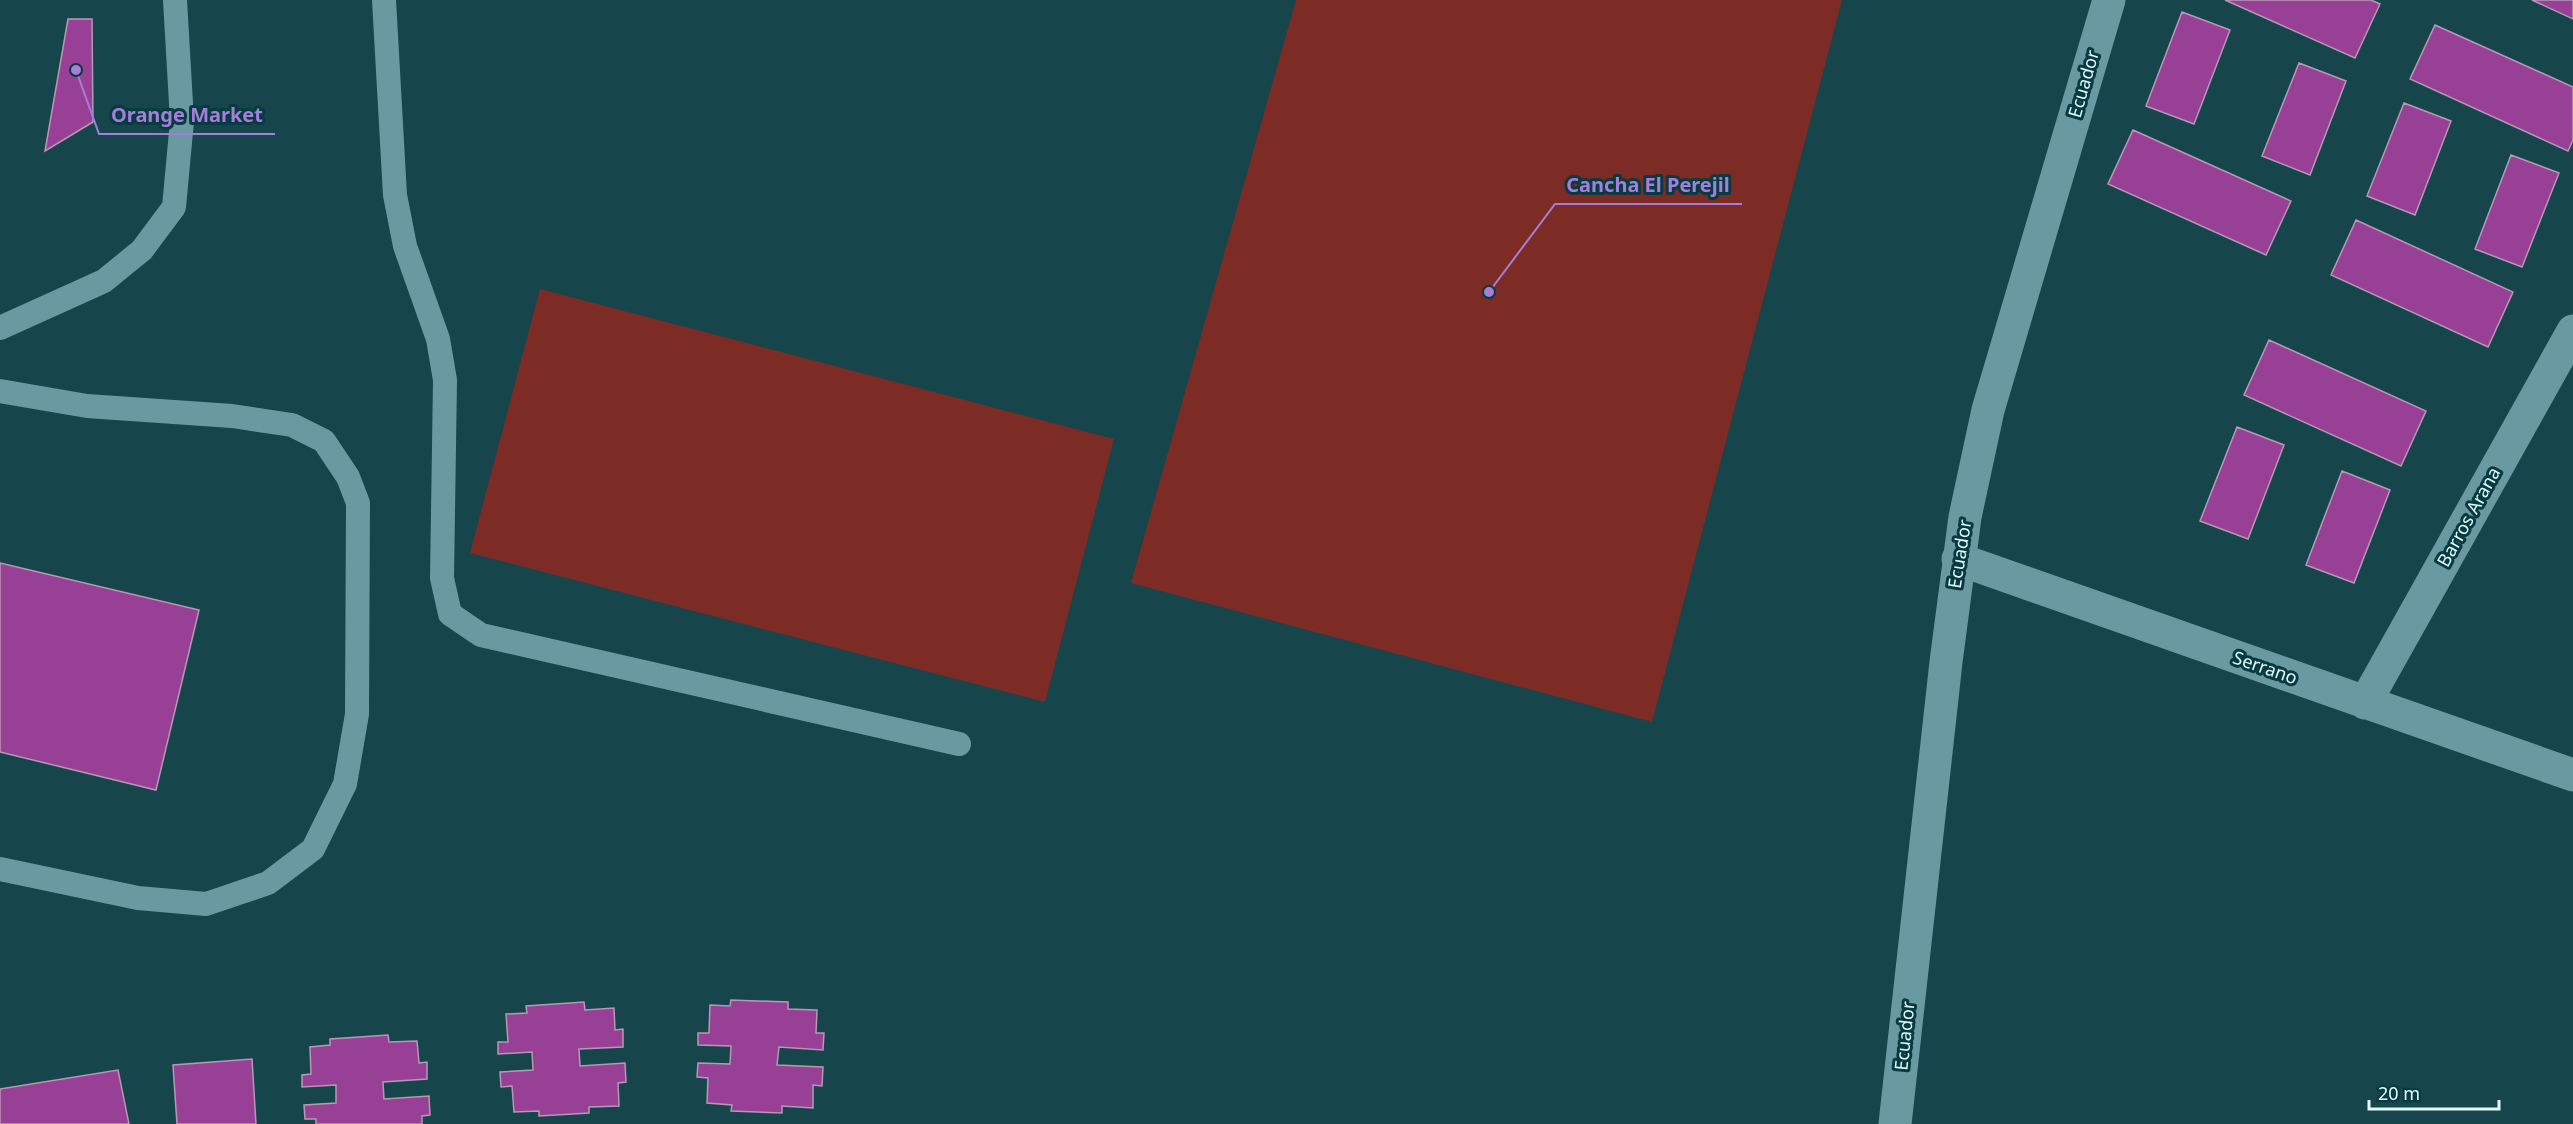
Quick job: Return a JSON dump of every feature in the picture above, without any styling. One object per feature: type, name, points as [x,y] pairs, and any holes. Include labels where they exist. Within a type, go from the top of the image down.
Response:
[{"type":"street","name":"Ecuador","points":[[1896,1124],[1958,560],[1988,410],[2109,0]]},
{"type":"street","name":"Barros Arana","points":[[2365,702],[2573,330]]},
{"type":"street","name":"Serrano","points":[[1958,560],[2573,775]]},
{"type":"lane","points":[[0,328],[104,281],[142,250],[174,207],[182,121],[175,0]]},
{"type":"lane","points":[[384,0],[395,195],[405,246],[438,339],[446,380],[442,578],[450,614],[482,635],[959,744]]},
{"type":"lane","points":[[0,391],[87,406],[232,416],[292,425],[324,441],[348,477],[358,503],[357,714],[345,784],[313,849],[268,883],[206,904],[138,898],[0,869]]},
{"type":"shaded area","points":[[1296,0],[1842,0],[1652,722],[1131,583]]},
{"type":"shaded area","points":[[540,289],[1114,439],[1045,702],[470,553]]},
{"type":"building","points":[[2225,0],[2371,0],[2380,4],[2355,58]]},
{"type":"building","points":[[2532,0],[2573,0],[2573,19]]},
{"type":"building","points":[[2182,12],[2230,30],[2194,124],[2146,106]]},
{"type":"building","points":[[68,19],[92,19],[93,122],[45,151]]},
{"type":"building","points":[[2435,25],[2573,87],[2573,140],[2568,151],[2410,79]]},
{"type":"building","points":[[2299,63],[2346,81],[2310,175],[2262,156]]},
{"type":"building","points":[[2404,103],[2451,121],[2415,215],[2367,196]]},
{"type":"building","points":[[2133,130],[2291,201],[2266,255],[2108,184]]},
{"type":"building","points":[[2511,155],[2559,173],[2522,267],[2475,249]]},
{"type":"building","points":[[2356,220],[2513,292],[2488,347],[2331,275]]},
{"type":"building","points":[[2269,340],[2426,411],[2401,466],[2244,395]]},
{"type":"building","points":[[2237,427],[2284,445],[2248,539],[2200,521]]},
{"type":"building","points":[[2342,471],[2390,490],[2354,583],[2306,565]]},
{"type":"building","points":[[0,563],[199,610],[156,790],[0,752]]},
{"type":"building","points":[[731,1000],[788,1002],[788,1009],[817,1010],[816,1033],[824,1033],[823,1050],[779,1047],[777,1065],[823,1067],[822,1086],[813,1085],[813,1108],[782,1106],[782,1113],[731,1111],[732,1105],[707,1103],[708,1078],[697,1077],[698,1063],[730,1064],[731,1046],[698,1045],[698,1033],[709,1033],[710,1005],[730,1006]]},
{"type":"building","points":[[584,1002],[585,1010],[614,1008],[615,1030],[623,1029],[623,1047],[579,1049],[580,1066],[625,1063],[626,1082],[618,1083],[619,1106],[589,1107],[589,1113],[539,1116],[539,1111],[514,1112],[512,1086],[501,1087],[500,1072],[533,1070],[532,1052],[498,1054],[498,1042],[508,1042],[506,1014],[527,1013],[526,1006]]},
{"type":"building","points":[[388,1035],[389,1042],[417,1041],[419,1063],[427,1062],[427,1079],[383,1082],[384,1099],[429,1096],[430,1115],[422,1116],[422,1124],[316,1124],[316,1119],[305,1119],[304,1105],[336,1103],[336,1085],[302,1087],[302,1075],[311,1074],[310,1047],[330,1045],[330,1039]]},
{"type":"building","points":[[252,1059],[256,1124],[177,1124],[173,1065]]},
{"type":"building","points":[[118,1070],[129,1124],[0,1124],[0,1089]]},
{"type":"place","name":"Orange Market","points":[[76,70]]},
{"type":"place","name":"Cancha El Perejil","points":[[1489,292]]}]
